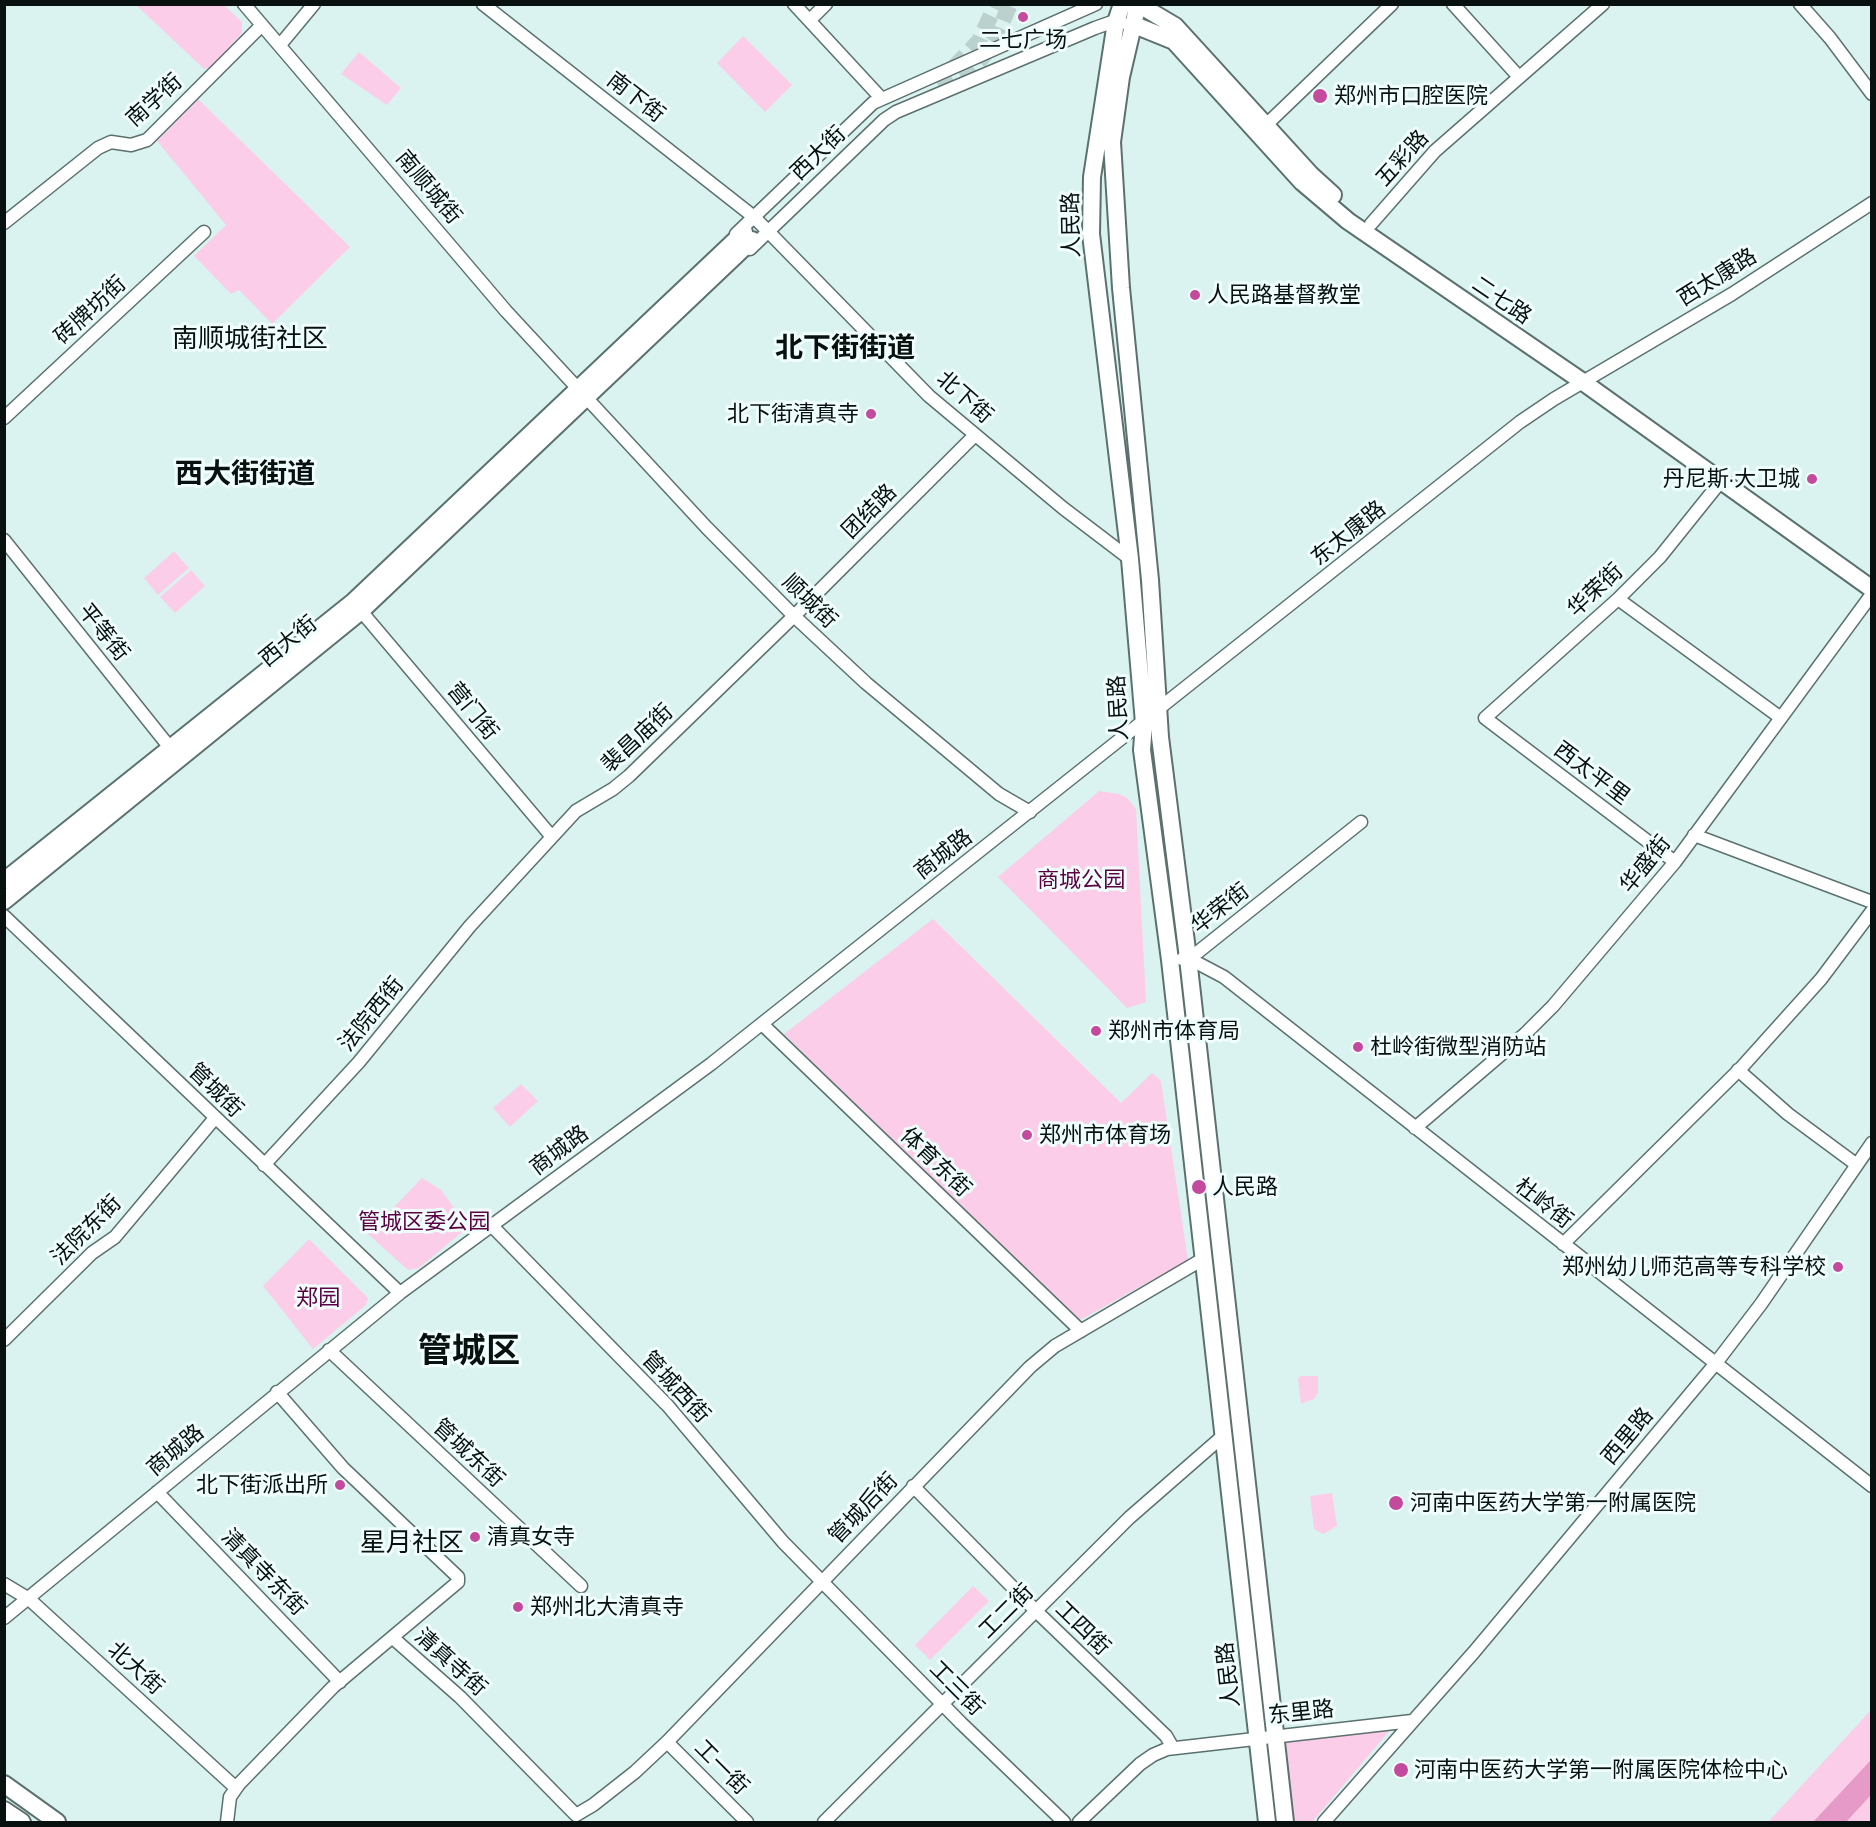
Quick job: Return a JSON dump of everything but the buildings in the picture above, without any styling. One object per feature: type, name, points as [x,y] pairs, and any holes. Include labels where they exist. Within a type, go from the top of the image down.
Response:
[{"type":"main road","points":[[1122,4],[1124,23]]},
{"type":"main road","points":[[1124,23],[1138,4]]},
{"type":"main road","name":"二七路","points":[[1138,4],[1175,26],[1311,175],[1371,225],[1872,589]]},
{"type":"main road","name":"二七路","points":[[1124,23],[1174,41],[1302,182],[1327,205],[1587,380],[1872,578]]},
{"type":"main road","name":"人民路","points":[[1124,23],[1090,211],[1095,271],[1130,559],[1144,723],[1142,750],[1170,960],[1267,1822]]},
{"type":"main road","name":"人民路","points":[[1124,23],[1112,142],[1121,288],[1150,580],[1160,737],[1188,958],[1285,1822]]},
{"type":"main road","name":"西大街","points":[[4,901],[361,611],[748,236]]},
{"type":"main road","name":"西大街","points":[[4,882],[353,602],[582,396]]},
{"type":"main road","points":[[4,1784],[57,1822]]},
{"type":"main road","points":[[4,1810],[22,1822]]},
{"type":"street","name":"南顺城街","points":[[244,4],[582,396]]},
{"type":"street","points":[[280,45],[314,4]]},
{"type":"street","name":"南下街","points":[[483,4],[762,224]]},
{"type":"street","points":[[794,4],[881,98]]},
{"type":"street","points":[[810,20],[826,4]]},
{"type":"street","name":"西大街","points":[[582,396],[604,389],[762,224],[867,108],[881,98],[1096,4]]},
{"type":"street","points":[[1266,125],[1392,4]]},
{"type":"street","points":[[1453,4],[1519,77]]},
{"type":"street","name":"五彩路","points":[[1371,225],[1434,151],[1603,4]]},
{"type":"street","points":[[1800,4],[1830,38],[1872,94]]},
{"type":"street","name":"西大街","points":[[582,396],[589,373],[884,120],[896,112],[1095,28],[1124,23]]},
{"type":"street","name":"南学街","points":[[4,223],[98,148],[111,142],[130,145],[147,140],[262,25]]},
{"type":"street","name":"西太康路","points":[[1587,380],[1732,294],[1872,203]]},
{"type":"street","name":"北下街","points":[[762,224],[929,396],[1130,559]]},
{"type":"street","name":"砖牌坊街","points":[[4,418],[204,232]]},
{"type":"street","name":"东太康路","points":[[1144,723],[1520,422],[1587,380]]},
{"type":"street","name":"顺城街","points":[[582,396],[706,528],[794,616],[866,683],[999,794],[1030,812]]},
{"type":"street","name":"团结路","points":[[794,616],[975,435]]},
{"type":"street","name":"华荣街","points":[[1485,718],[1618,599],[1660,557],[1721,481]]},
{"type":"street","name":"平等街","points":[[4,540],[171,749]]},
{"type":"street","name":"华盛街","points":[[1415,1128],[1539,1020],[1675,862],[1872,594]]},
{"type":"street","points":[[1618,599],[1781,718]]},
{"type":"street","name":"营门街","points":[[361,611],[552,837]]},
{"type":"street","name":"裴昌庙街","points":[[507,886],[576,811],[613,789],[629,776],[794,616]]},
{"type":"street","name":"西太平里","points":[[1485,718],[1675,862]]},
{"type":"street","name":"商城路","points":[[4,1618],[400,1293],[494,1227],[762,1024],[1144,723]]},
{"type":"street","name":"华荣街","points":[[1188,958],[1361,822]]},
{"type":"street","points":[[1694,835],[1872,902]]},
{"type":"street","name":"法院西街","points":[[264,1165],[359,1062],[443,958],[507,886]]},
{"type":"street","points":[[1563,1244],[1738,1070],[1821,980],[1872,911]]},
{"type":"street","name":"管城街","points":[[4,916],[400,1293]]},
{"type":"street","points":[[1170,960],[1188,958]]},
{"type":"street","name":"杜岭街","points":[[1188,958],[1224,977],[1872,1486]]},
{"type":"street","name":"体育东街","points":[[762,1024],[1081,1331]]},
{"type":"street","points":[[1738,1070],[1788,1114],[1857,1165]]},
{"type":"street","name":"法院东街","points":[[4,1340],[92,1253],[115,1237],[215,1118]]},
{"type":"street","name":"西里路","points":[[1324,1822],[1494,1628],[1716,1364],[1761,1304],[1872,1143]]},
{"type":"street","name":"管城西街","points":[[494,1227],[668,1406],[783,1542],[822,1581]]},
{"type":"street","name":"管城后街","points":[[576,1815],[593,1805],[635,1772],[668,1742],[1006,1389],[1055,1346],[1203,1259]]},
{"type":"street","name":"管城东街","points":[[329,1350],[581,1586]]},
{"type":"street","name":"清真寺街","points":[[277,1392],[343,1468],[458,1577],[456,1586],[393,1638],[460,1697],[576,1815]]},
{"type":"street","name":"工二街","points":[[824,1822],[1129,1518],[1223,1436]]},
{"type":"street","name":"工四街","points":[[913,1486],[1036,1611],[1166,1736],[1173,1749]]},
{"type":"street","name":"清真寺东街","points":[[157,1492],[340,1682]]},
{"type":"street","name":"工三街","points":[[822,1581],[1064,1822]]},
{"type":"street","name":"北大街","points":[[4,1584],[29,1599],[236,1788]]},
{"type":"street","points":[[227,1822],[230,1797],[236,1788],[340,1682],[393,1638]]},
{"type":"street","name":"东里路","points":[[1079,1822],[1153,1755],[1173,1749],[1257,1737],[1412,1721]]},
{"type":"street","name":"工一街","points":[[668,1742],[747,1822]]},
{"type":"green space","points":[[136,5],[224,5],[242,22],[242,33],[210,68],[204,69]]},
{"type":"green space","points":[[743,36],[792,85],[765,112],[717,63]]},
{"type":"green space","points":[[359,52],[401,88],[387,105],[341,74]]},
{"type":"green space","points":[[198,99],[350,247],[272,324],[239,290],[231,294],[194,256],[226,225],[157,141]]},
{"type":"green space","points":[[174,551],[189,568],[158,595],[144,578]]},
{"type":"green space","points":[[191,570],[205,586],[175,613],[160,597]]},
{"type":"green space","name":"商城公园","points":[[1099,791],[1119,794],[1127,798],[1136,809],[1146,1002],[1127,1008],[998,877]]},
{"type":"green space","name":"郑州市体育场","points":[[933,919],[1121,1103],[1152,1073],[1161,1081],[1188,1260],[1082,1319],[1071,1318],[784,1034]]},
{"type":"green space","points":[[521,1084],[538,1101],[510,1127],[493,1108]]},
{"type":"green space","name":"管城区委公园","points":[[422,1178],[441,1190],[468,1227],[419,1268],[408,1270],[368,1234]]},
{"type":"green space","name":"郑园","points":[[309,1239],[368,1298],[366,1305],[313,1349],[263,1286]]},
{"type":"green space","points":[[1300,1376],[1318,1376],[1318,1393],[1314,1399],[1301,1404],[1298,1379]]},
{"type":"green space","points":[[1332,1493],[1337,1526],[1323,1534],[1314,1529],[1310,1496]]},
{"type":"green space","points":[[973,1586],[989,1601],[930,1660],[915,1645]]},
{"type":"green space","points":[[1871,1710],[1871,1822],[1768,1822]]},
{"type":"green space","points":[[1391,1729],[1312,1822],[1294,1822],[1284,1740]]},
{"type":"shaded area","points":[[1871,1760],[1871,1795],[1846,1822],[1813,1822]]},
{"type":"tunnel","points":[[954,67],[979,41],[996,4]]},
{"type":"tunnel","points":[[940,89],[965,76],[983,57],[996,37],[1010,4]]},
{"type":"place","name":"二七广场","points":[[1023,17]]},
{"type":"place","name":"郑州市口腔医院","points":[[1320,96]]},
{"type":"place","name":"人民路基督教堂","points":[[1195,295]]},
{"type":"place","name":"北下街清真寺","points":[[871,414]]},
{"type":"place","name":"丹尼斯·大卫城","points":[[1812,479]]},
{"type":"place","name":"郑州市体育局","points":[[1096,1031]]},
{"type":"place","name":"杜岭街微型消防站","points":[[1358,1047]]},
{"type":"place","name":"郑州市体育场","points":[[1027,1135]]},
{"type":"place","name":"人民路","points":[[1199,1187]]},
{"type":"place","name":"郑州幼儿师范高等专科学校","points":[[1838,1267]]},
{"type":"place","name":"北下街派出所","points":[[340,1485]]},
{"type":"place","name":"河南中医药大学第一附属医院","points":[[1396,1503]]},
{"type":"place","name":"清真女寺","points":[[475,1537]]},
{"type":"place","name":"郑州北大清真寺","points":[[518,1607]]},
{"type":"place","name":"河南中医药大学第一附属医院体检中心","points":[[1401,1770]]},
{"type":"district","name":"南顺城街社区","points":[[250,338]]},
{"type":"district","name":"北下街街道","points":[[845,348]]},
{"type":"district","name":"西大街街道","points":[[245,474]]},
{"type":"district","name":"管城区","points":[[469,1351]]},
{"type":"district","name":"星月社区","points":[[412,1542]]}]
